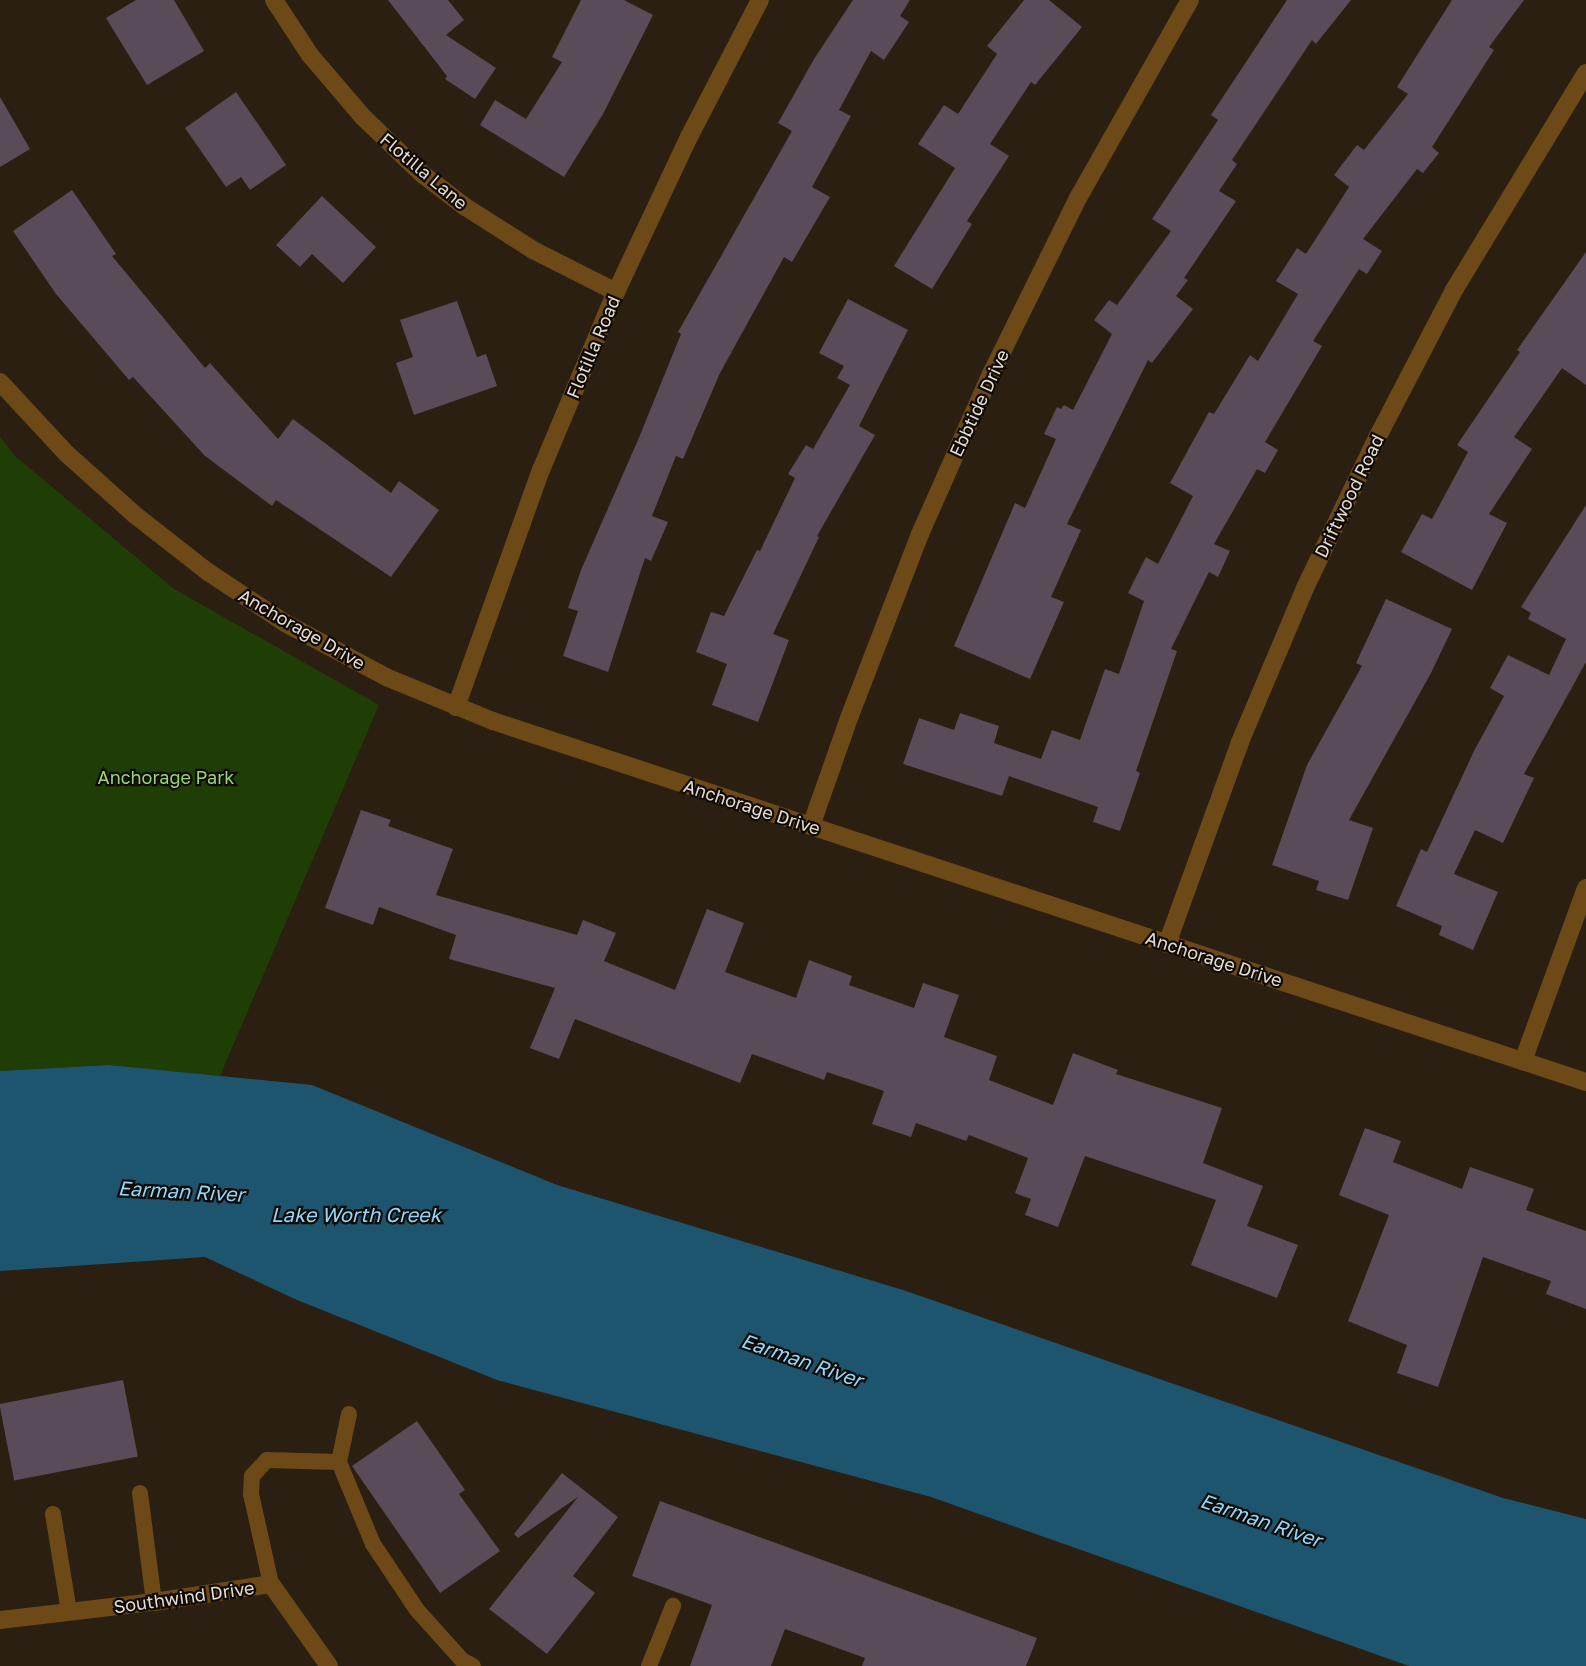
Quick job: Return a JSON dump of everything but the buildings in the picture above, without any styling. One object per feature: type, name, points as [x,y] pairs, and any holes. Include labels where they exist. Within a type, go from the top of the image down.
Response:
[{"type":"street","name":"Flotilla Lane","points":[[274,0],[310,55],[363,117],[422,173],[464,206],[533,250],[616,292]]},
{"type":"street","name":"Flotilla Road","points":[[456,706],[541,470],[616,292],[689,136],[760,0]]},
{"type":"street","name":"Ebbtide Drive","points":[[811,826],[849,718],[920,534],[991,374],[1078,198],[1190,0]]},
{"type":"street","name":"Driftwood Road","points":[[1167,944],[1240,742],[1305,588],[1377,438],[1454,290],[1586,74]]},
{"type":"street","name":"Anchorage Drive","points":[[0,382],[67,454],[135,515],[208,572],[285,623],[386,677],[456,706],[811,826],[1586,1082]]},
{"type":"street","points":[[1523,1061],[1586,888]]},
{"type":"street","name":"Southwind Drive","points":[[0,1620],[154,1602],[271,1584],[329,1666]]},
{"type":"lane","points":[[349,1414],[339,1462],[380,1554],[417,1610],[463,1660],[473,1666]]},
{"type":"lane","points":[[271,1584],[251,1494],[252,1476],[267,1460],[339,1462]]},
{"type":"lane","points":[[140,1493],[154,1602]]},
{"type":"lane","points":[[53,1514],[69,1612]]},
{"type":"lane","points":[[649,1666],[673,1606]]},
{"type":"green space","name":"Anchorage Park","points":[[0,437],[15,456],[174,589],[379,705],[220,1076],[109,1065],[0,1071]]},
{"type":"water","name":"Lake Worth Creek","points":[[109,1065],[312,1085],[557,1185],[903,1290],[1503,1498],[1586,1519],[1586,1666],[1409,1666],[931,1497],[497,1380],[297,1300],[205,1257],[0,1271],[0,1071]]},
{"type":"water label","name":"Earman River","points":[[181,1191]]},
{"type":"water label","name":"Earman River","points":[[802,1360]]},
{"type":"water label","name":"Earman River","points":[[1261,1520]]}]
